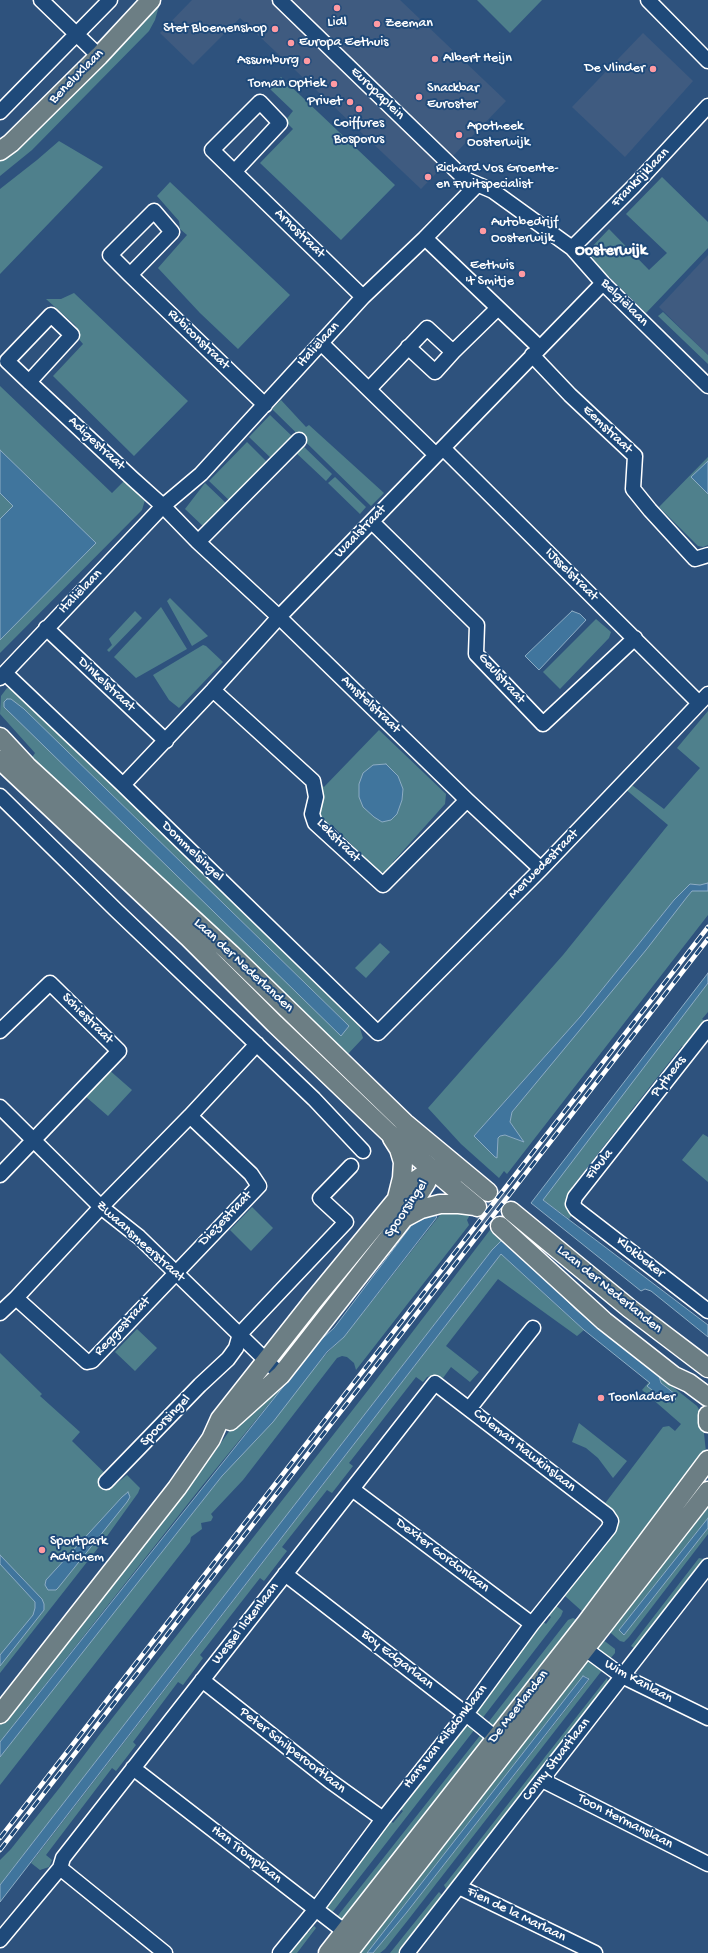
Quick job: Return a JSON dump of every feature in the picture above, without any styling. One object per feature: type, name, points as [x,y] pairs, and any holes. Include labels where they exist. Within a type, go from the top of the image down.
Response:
[{"type":"main road","name":"Beneluxlaan","points":[[0,151],[11,143],[99,56],[151,0]]},
{"type":"main road","name":"Laan der Nederlanden","points":[[0,737],[27,766],[231,954],[405,1123],[488,1192]]},
{"type":"main road","name":"Laan der Nederlanden","points":[[0,760],[188,937],[275,1024],[389,1133],[476,1207],[460,1204],[440,1204],[421,1209],[404,1218]]},
{"type":"main road","points":[[405,1123],[427,1153],[432,1169],[445,1167],[464,1173]]},
{"type":"main road","points":[[389,1133],[399,1149],[403,1162],[402,1178],[397,1199]]},
{"type":"main road","name":"Spoorsingel","points":[[0,1714],[178,1488],[211,1439],[220,1419],[266,1360],[397,1199],[413,1182],[432,1169]]},
{"type":"main road","name":"Spoorsingel","points":[[211,1439],[281,1374],[404,1218],[426,1183],[432,1169]]},
{"type":"main road","name":"Laan der Nederlanden","points":[[511,1211],[629,1308],[708,1368]]},
{"type":"main road","name":"Laan der Nederlanden","points":[[500,1226],[604,1321],[674,1376],[689,1383],[708,1397]]},
{"type":"main road","name":"Laan der Nederlanden","points":[[674,1376],[677,1382],[701,1402],[708,1411]]},
{"type":"main road","points":[[708,1415],[708,1423]]},
{"type":"main road","name":"De Meerlanden","points":[[578,1645],[708,1460]]},
{"type":"main road","name":"De Meerlanden","points":[[328,1953],[350,1942],[501,1743],[578,1645],[708,1491]]},
{"type":"street","points":[[41,0],[99,56]]},
{"type":"street","points":[[0,112],[110,0]]},
{"type":"street","name":"Europaplein","points":[[280,0],[465,179],[476,185]]},
{"type":"street","points":[[648,0],[708,61]]},
{"type":"street","name":"Arnostraat","points":[[235,171],[280,123],[260,102],[212,150],[363,297]]},
{"type":"street","name":"Frankrijklaan","points":[[572,248],[634,186],[708,106]]},
{"type":"street","name":"Italiëlaan","points":[[3,676],[46,628],[163,506],[201,474],[363,297],[425,238],[476,185]]},
{"type":"street","name":"Belgiëlaan","points":[[476,185],[493,192],[572,248],[603,283],[708,386]]},
{"type":"street","name":"Rubiconstraat","points":[[130,275],[172,232],[154,211],[110,255],[130,275],[265,405]]},
{"type":"street","points":[[425,238],[498,308],[536,351]]},
{"type":"street","name":"Waalstraat","points":[[123,785],[166,741],[279,617],[603,283]]},
{"type":"street","points":[[408,347],[435,372],[498,308]]},
{"type":"street","name":"Adigestraat","points":[[29,382],[72,335],[51,315],[7,361],[29,382],[163,506]]},
{"type":"street","points":[[369,389],[427,328],[454,352]]},
{"type":"street","name":"IJsselstraat","points":[[322,343],[369,389],[439,451],[635,638],[704,699]]},
{"type":"street","name":"Eemstraat","points":[[536,351],[570,395],[635,456],[633,489],[650,510],[695,559],[708,555]]},
{"type":"street","points":[[163,506],[198,542],[299,440]]},
{"type":"street","name":"Geulstraat","points":[[372,522],[477,624],[476,654],[543,724],[635,638]]},
{"type":"street","name":"Amstelstraat","points":[[198,542],[279,617],[466,800],[541,869]]},
{"type":"street","name":"Dinkelstraat","points":[[46,628],[166,741]]},
{"type":"street","name":"Dommelsingel","points":[[3,676],[123,785],[378,1033]]},
{"type":"street","name":"Lekstraat","points":[[213,690],[313,780],[316,797],[312,814],[315,823],[383,885],[466,800]]},
{"type":"street","name":"Merwedestraat","points":[[378,1033],[541,869],[704,699]]},
{"type":"street","points":[[0,796],[314,1099],[363,1151]]},
{"type":"street","name":"Schiestraat","points":[[0,1031],[50,983],[119,1051],[33,1141]]},
{"type":"street","name":"Pytheas","points":[[631,1126],[705,1036]]},
{"type":"street","points":[[0,1313],[16,1298],[100,1207],[190,1116],[257,1044]]},
{"type":"street","name":"Zwaansmeerstraat","points":[[0,1107],[100,1207],[139,1237],[281,1374]]},
{"type":"street","name":"Diezestraat","points":[[174,1272],[259,1186],[251,1174],[190,1116]]},
{"type":"street","name":"Fibula","points":[[573,1204],[574,1197],[631,1126]]},
{"type":"street","points":[[0,1175],[33,1141]]},
{"type":"street","name":"Spoorsingel","points":[[106,1482],[200,1385],[228,1359],[236,1348],[240,1334],[346,1222],[320,1198],[352,1166]]},
{"type":"street","name":"Klokbeker","points":[[573,1204],[576,1209],[708,1311]]},
{"type":"street","name":"Reggestraat","points":[[16,1298],[87,1362],[92,1361],[174,1272]]},
{"type":"street","points":[[469,1409],[533,1328]]},
{"type":"street","name":"Coleman Hawkinslaan","points":[[435,1383],[607,1515],[611,1521]]},
{"type":"street","name":"Wessel Ilckenlaan","points":[[0,1940],[60,1868],[63,1858],[435,1383]]},
{"type":"street","name":"Dexter Gordonlaan","points":[[352,1489],[532,1624]]},
{"type":"street","name":"Hans van Kilsdonklaan","points":[[280,1953],[316,1909],[383,1819],[466,1714],[532,1624],[609,1528],[611,1521]]},
{"type":"street","name":"Conny Stuartlaan","points":[[407,1953],[622,1676],[707,1571]]},
{"type":"street","name":"Boy Edgarlaan","points":[[285,1574],[466,1714],[501,1743]]},
{"type":"street","name":"Wim Kanlaan","points":[[578,1645],[622,1676],[708,1718]]},
{"type":"street","name":"Peter Schilperoortlaan","points":[[202,1680],[330,1781],[383,1819]]},
{"type":"street","name":"Han Tromplaan","points":[[133,1768],[316,1909],[350,1942]]},
{"type":"street","name":"Toon Hermanslaan","points":[[542,1780],[708,1864]]},
{"type":"street","points":[[60,1868],[165,1953]]},
{"type":"street","name":"Fien de la Marlaan","points":[[459,1887],[595,1953]]},
{"type":"shaded area","points":[[192,0],[400,0],[506,101],[421,189],[240,18],[193,65],[160,33]]},
{"type":"shaded area","points":[[643,33],[693,81],[625,157],[572,107]]},
{"type":"shaded area","points":[[708,255],[708,355],[659,307]]},
{"type":"shaded area","points":[[0,450],[96,543],[0,640],[0,519],[13,506],[0,493]]},
{"type":"shaded area","points":[[708,461],[708,494],[691,477]]},
{"type":"shaded area","points":[[572,611],[580,614],[586,620],[539,670],[525,656]]},
{"type":"shaded area","points":[[7,699],[11,699],[24,709],[349,1026],[341,1036],[4,707],[4,702]]},
{"type":"shaded area","points":[[386,764],[398,776],[403,789],[402,800],[397,814],[391,820],[382,822],[363,807],[359,797],[359,784],[363,773],[373,765]]},
{"type":"shaded area","points":[[708,883],[708,891],[692,891],[646,950],[512,1112],[510,1122],[524,1142],[505,1135],[500,1136],[498,1138],[497,1158],[495,1157],[474,1136],[580,1017],[674,900],[690,884],[700,885]]},
{"type":"shaded area","points":[[708,973],[708,983],[543,1200],[708,1325],[708,1337],[651,1291],[645,1289],[641,1291],[531,1203]]},
{"type":"shaded area","points":[[431,1212],[437,1217],[344,1337],[327,1352],[273,1422],[222,1476],[0,1757],[0,1742],[295,1372],[305,1354],[334,1328],[411,1226]]},
{"type":"shaded area","points":[[502,1240],[525,1259],[576,1310],[659,1376],[661,1383],[675,1394],[673,1397],[676,1399],[673,1402],[670,1400],[668,1403],[647,1386],[650,1383],[584,1330],[501,1254],[0,1902],[0,1885],[492,1250]]},
{"type":"shaded area","points":[[128,1492],[130,1497],[127,1502],[58,1588],[56,1590],[48,1590],[45,1585],[46,1580]]},
{"type":"shaded area","points":[[708,1518],[708,1528],[624,1635],[619,1630]]},
{"type":"shaded area","points":[[0,1555],[42,1599],[44,1610],[0,1666],[0,1655],[33,1615],[35,1602],[0,1564]]},
{"type":"shaded area","points":[[583,1676],[589,1679],[407,1912],[373,1953],[367,1953]]},
{"type":"green space","points":[[477,0],[542,0],[510,33]]},
{"type":"green space","points":[[159,6],[155,20],[149,31],[32,150],[0,176],[0,158]]},
{"type":"green space","points":[[281,77],[395,185],[341,240],[260,163],[293,129],[285,121],[293,111],[270,89]]},
{"type":"green space","points":[[59,141],[103,167],[0,274],[0,189]]},
{"type":"green space","points":[[662,177],[708,222],[708,248],[646,313],[599,267],[588,251],[609,229],[649,270],[667,253],[626,214]]},
{"type":"green space","points":[[170,182],[290,295],[238,349],[200,313],[158,268],[187,235],[180,229],[179,221],[157,196]]},
{"type":"green space","points":[[74,293],[188,401],[134,456],[53,376],[83,344],[78,338],[80,333],[75,325],[46,299],[61,299]]},
{"type":"green space","points":[[663,312],[708,355],[708,364],[658,316]]},
{"type":"green space","points":[[0,386],[112,493],[125,480],[145,500],[142,510],[0,653]]},
{"type":"green space","points":[[281,400],[306,427],[309,425],[384,493],[371,506],[272,409]]},
{"type":"green space","points":[[270,415],[295,439],[274,461],[249,437]]},
{"type":"green space","points":[[247,442],[269,464],[232,503],[209,481]]},
{"type":"green space","points":[[300,443],[332,474],[326,481],[293,450]]},
{"type":"green space","points":[[708,457],[708,545],[703,547],[698,546],[659,507]]},
{"type":"green space","points":[[335,477],[366,507],[360,514],[328,483]]},
{"type":"green space","points":[[205,483],[229,506],[206,529],[185,509]]},
{"type":"green space","points":[[170,598],[208,636],[192,646],[167,601]]},
{"type":"green space","points":[[161,607],[187,649],[136,678],[114,657]]},
{"type":"green space","points":[[135,611],[142,618],[109,652],[107,650],[112,645],[109,639]]},
{"type":"green space","points":[[596,619],[611,632],[609,638],[560,689],[543,672]]},
{"type":"green space","points":[[203,645],[223,662],[179,708],[169,700],[153,675]]},
{"type":"green space","points":[[7,688],[12,689],[359,1025],[363,1038],[347,1055],[31,759],[35,753],[0,714],[1,696]],"holes":[[[24,709],[349,1026],[341,1035]]]},
{"type":"green space","points":[[708,711],[708,883],[700,885],[690,884],[674,900],[580,1017],[474,1136],[497,1157],[498,1138],[500,1136],[505,1135],[524,1142],[510,1122],[512,1112],[692,891],[708,891],[708,915],[507,1174],[504,1171],[499,1178],[461,1144],[428,1108],[563,955],[668,825],[624,788],[629,783],[664,809],[700,768],[677,748]]},
{"type":"green space","points":[[379,730],[446,794],[445,804],[393,862],[393,870],[377,874],[373,870],[375,868],[332,825],[326,825],[319,820],[315,780],[324,787]]},
{"type":"green space","points":[[380,943],[390,952],[366,978],[355,968]]},
{"type":"green space","points":[[708,983],[708,1012],[702,1019],[706,1022],[686,1048],[682,1046],[630,1112],[633,1115],[620,1130],[617,1129],[572,1187],[575,1191],[572,1215],[569,1219],[543,1200],[548,1191]]},
{"type":"green space","points":[[108,1069],[132,1090],[108,1116],[85,1096]]},
{"type":"green space","points":[[703,1134],[708,1137],[708,1182],[682,1160]]},
{"type":"green space","points":[[252,1207],[273,1228],[251,1251],[230,1230]]},
{"type":"green space","points":[[443,1211],[463,1212],[470,1215],[467,1220],[469,1225],[356,1370],[354,1363],[347,1357],[342,1356],[337,1358],[243,1480],[211,1514],[213,1517],[211,1521],[201,1523],[202,1529],[191,1537],[190,1542],[0,1785],[0,1757],[222,1476],[328,1352],[344,1337]]},
{"type":"green space","points":[[490,1230],[502,1240],[492,1250],[0,1885],[0,1860],[11,1849],[61,1786],[369,1389]]},
{"type":"green space","points":[[501,1254],[584,1330],[577,1336],[498,1279],[446,1346],[479,1372],[470,1382],[451,1367],[443,1378],[436,1375],[427,1377],[423,1382],[416,1377],[349,1463],[353,1466],[332,1493],[327,1490],[282,1547],[287,1551],[264,1581],[260,1578],[200,1655],[203,1658],[183,1685],[178,1682],[133,1742],[136,1745],[116,1771],[112,1768],[46,1855],[52,1860],[49,1867],[40,1870],[31,1863]]},
{"type":"green space","points":[[137,1329],[157,1348],[135,1371],[115,1352]]},
{"type":"green space","name":"Sportpark Adrichem","points":[[0,1353],[42,1394],[40,1396],[80,1432],[72,1441],[116,1484],[127,1475],[140,1488],[105,1539],[0,1673],[0,1665],[44,1610],[39,1610],[0,1661]]},
{"type":"green space","points":[[295,1372],[202,1486],[0,1742],[0,1724],[207,1462],[233,1426],[275,1386],[279,1389]]},
{"type":"green space","points":[[659,1376],[697,1406],[702,1415],[706,1452],[584,1613],[565,1596],[616,1530],[617,1522],[603,1506],[663,1427],[669,1426],[675,1431],[681,1424],[642,1390],[649,1382],[651,1383],[648,1386],[668,1402],[670,1400],[673,1402],[675,1394],[661,1383]]},
{"type":"green space","points":[[579,1423],[627,1461],[613,1478],[598,1458],[586,1448],[572,1442]]},
{"type":"green space","points":[[708,1506],[708,1518],[619,1630],[624,1635],[708,1528],[708,1534],[629,1637],[624,1642],[620,1641],[604,1627]]},
{"type":"green space","points":[[699,1558],[703,1559],[703,1561],[638,1646],[634,1648],[631,1646]]},
{"type":"green space","points":[[555,1605],[563,1611],[561,1616],[481,1720],[477,1716],[476,1710],[541,1620],[546,1624],[551,1617],[547,1614]]},
{"type":"green space","points":[[573,1618],[577,1620],[497,1726],[489,1726],[487,1724],[568,1620]]},
{"type":"green space","points":[[598,1636],[615,1649],[615,1653],[609,1660],[594,1648]]},
{"type":"green space","points":[[587,1660],[595,1662],[603,1669],[385,1949],[380,1953],[373,1953],[407,1912],[589,1680],[587,1677],[583,1676],[367,1953],[351,1953]]},
{"type":"green space","points":[[607,1678],[608,1682],[513,1803],[453,1885],[446,1889],[444,1885]]},
{"type":"green space","points":[[470,1726],[475,1729],[331,1914],[327,1905],[388,1819],[393,1823],[403,1811],[398,1807],[460,1727]]},
{"type":"green space","points":[[482,1733],[484,1743],[351,1917],[343,1919],[336,1918]]},
{"type":"green space","points":[[439,1892],[442,1895],[440,1900],[399,1953],[390,1953]]},
{"type":"green space","points":[[314,1926],[316,1928],[297,1953],[285,1953],[304,1929],[308,1933]]},
{"type":"tunnel","points":[[488,1192],[511,1211]]},
{"type":"tunnel","points":[[477,1207],[500,1226]]},
{"type":"railway","points":[[0,1838],[708,927]]},
{"type":"railway","points":[[0,1850],[708,939]]},
{"type":"place","name":"Lidl","points":[[337,8]]},
{"type":"place","name":"Zeeman","points":[[377,24]]},
{"type":"place","name":"Stet Bloemenshop","points":[[275,29]]},
{"type":"place","name":"Europa Eethuis","points":[[291,43]]},
{"type":"place","name":"Albert Heijn","points":[[435,59]]},
{"type":"place","name":"Assumburg","points":[[307,61]]},
{"type":"place","name":"De Vlinder","points":[[653,69]]},
{"type":"place","name":"Toman Optiek","points":[[334,84]]},
{"type":"place","name":"Snackbar Euroster","points":[[419,97]]},
{"type":"place","name":"Privet","points":[[350,102]]},
{"type":"place","name":"Coiffures Bosporus","points":[[359,109]]},
{"type":"place","name":"Apotheek Oosterwijk","points":[[459,135]]},
{"type":"place","name":"Richard Vos Groente- en Fruitspecialist","points":[[428,177]]},
{"type":"place","name":"Autobedrijf Oosterwijk","points":[[483,231]]},
{"type":"place","name":"Eethuis 't Smitje","points":[[522,274]]},
{"type":"place","name":"Toonladder","points":[[601,1398]]},
{"type":"place","name":"Sportpark Adrichem","points":[[42,1550]]},
{"type":"district","name":"Oosterwijk","points":[[611,252]]}]
